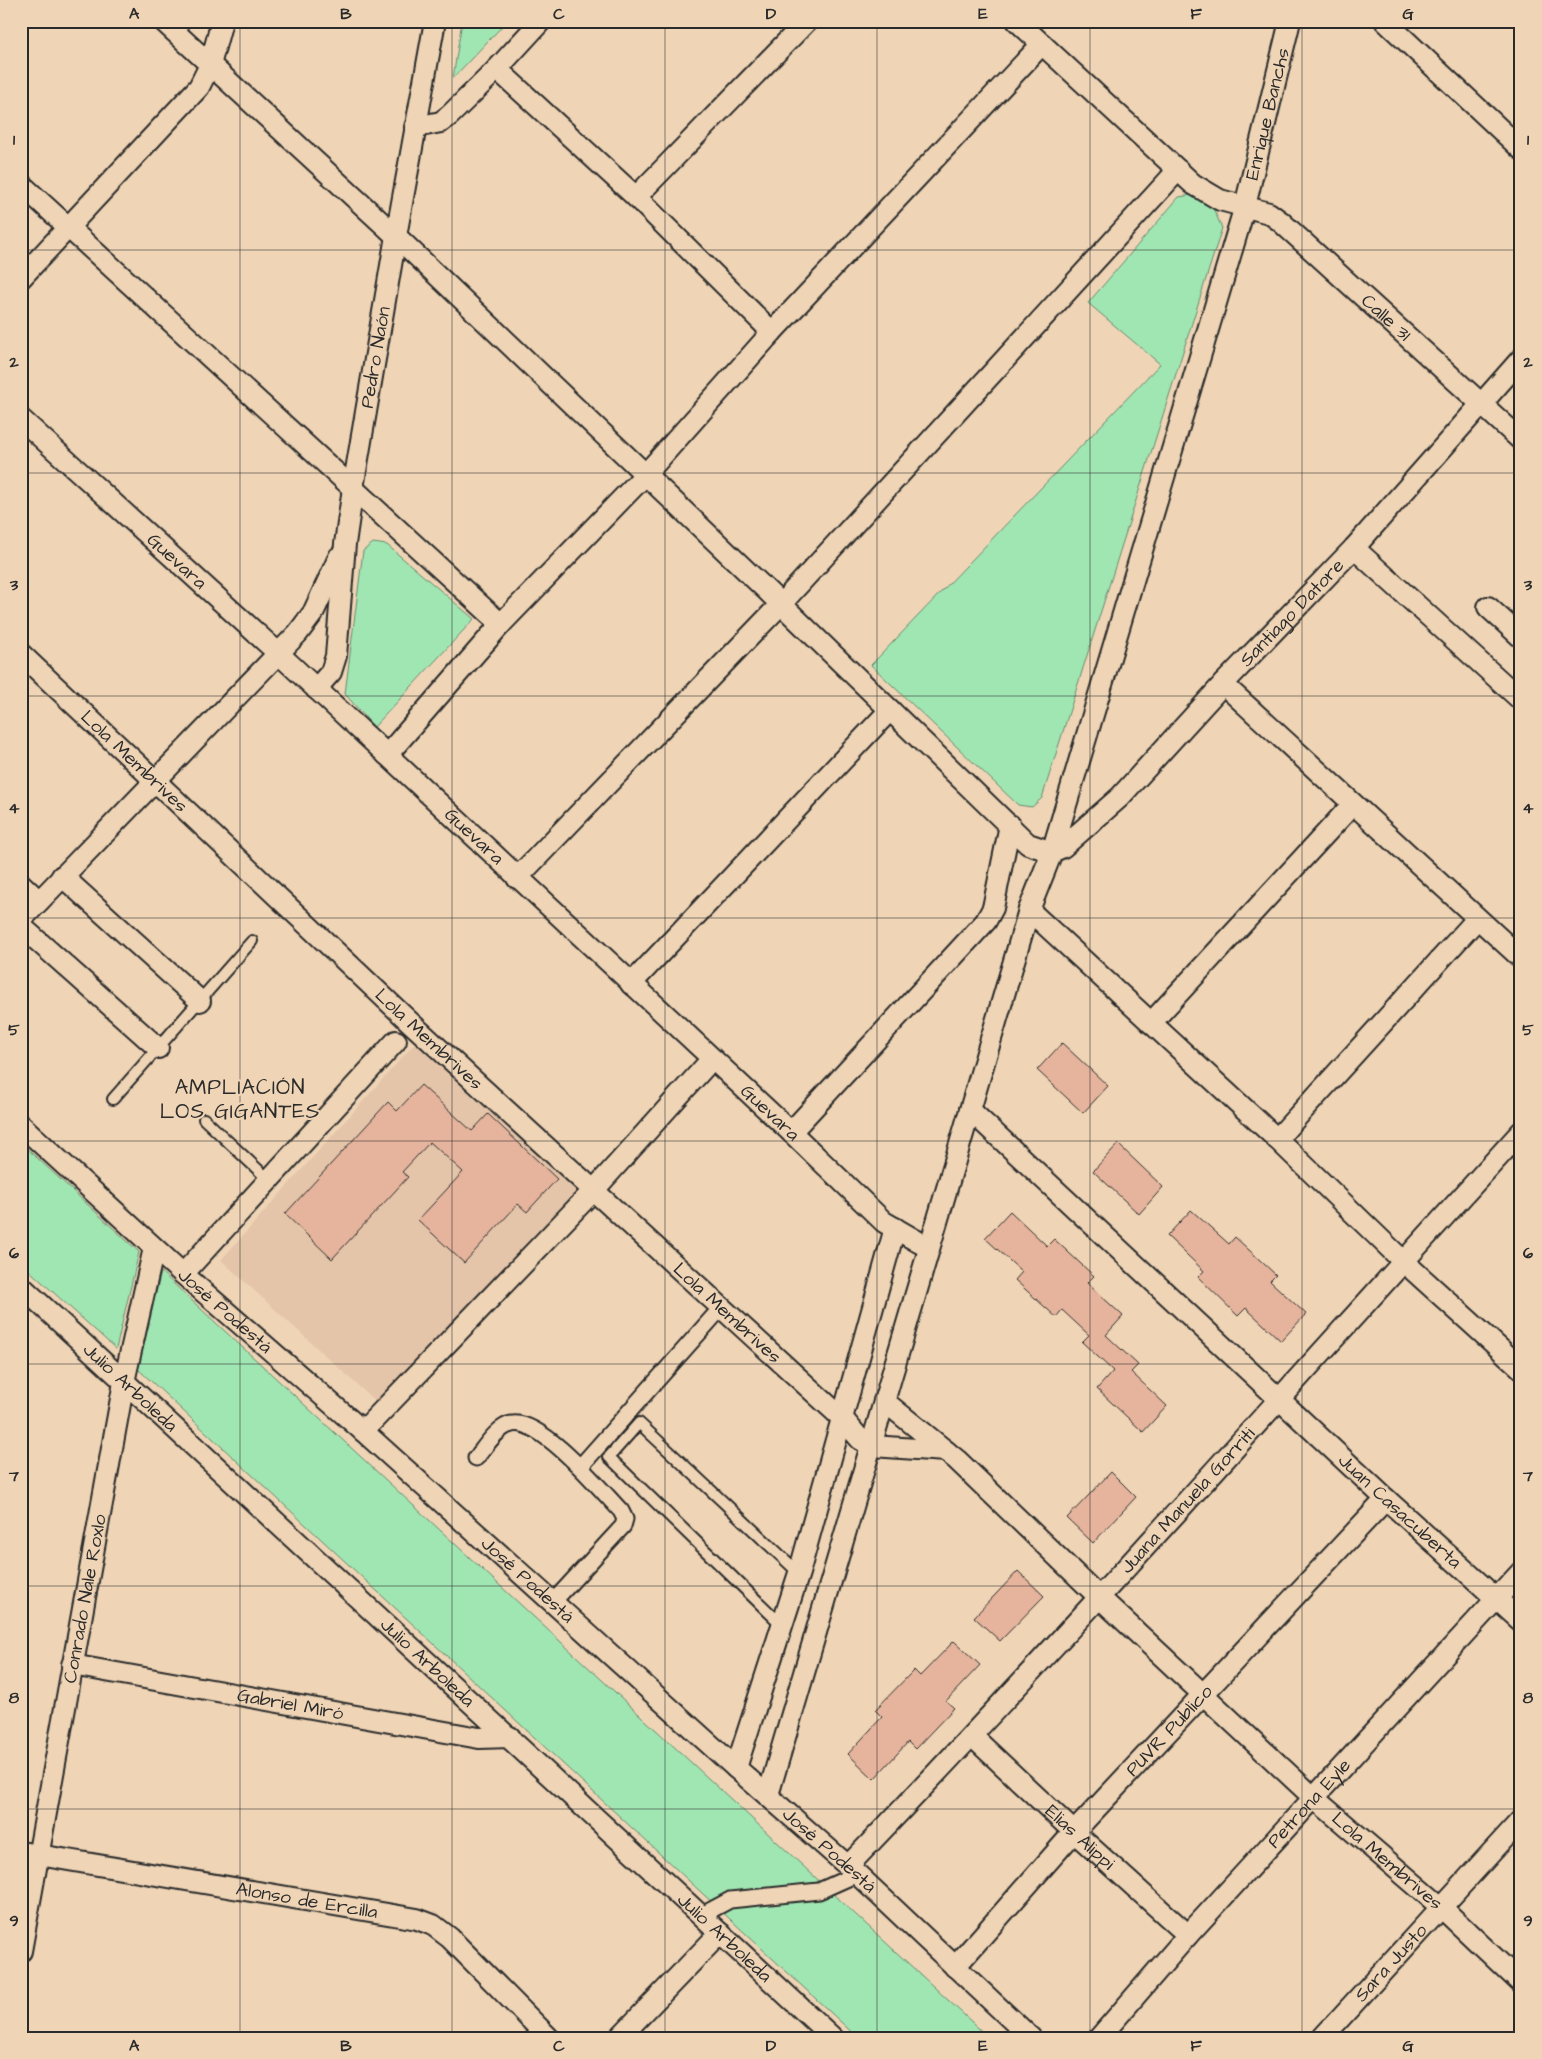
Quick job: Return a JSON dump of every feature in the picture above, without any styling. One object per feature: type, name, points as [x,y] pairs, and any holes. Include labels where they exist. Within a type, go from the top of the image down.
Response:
[{"type":"street","points":[[163,21],[396,236],[781,604],[1028,844],[1052,852]]},
{"type":"street","points":[[21,278],[199,87],[210,65],[222,21]]},
{"type":"street","name":"Pedro Naón","points":[[316,689],[331,672],[336,656],[353,488],[435,21]]},
{"type":"street","points":[[415,127],[441,122],[497,69],[541,21]]},
{"type":"street","points":[[636,197],[807,21]]},
{"type":"street","name":"Calle 31","points":[[1017,21],[1178,170],[1206,193],[1220,200],[1269,213],[1280,221],[1521,440]]},
{"type":"street","name":"Enrique Banchs","points":[[768,1795],[1029,910],[1052,852],[1245,206],[1290,21]]},
{"type":"street","points":[[1385,21],[1521,149]]},
{"type":"street","points":[[387,756],[501,624],[645,475],[772,332],[1042,44]]},
{"type":"street","points":[[497,69],[636,197],[772,332]]},
{"type":"street","points":[[517,878],[781,604],[1178,170]]},
{"type":"street","points":[[21,184],[501,624]]},
{"type":"street","name":"Santiago Datore","points":[[1052,852],[1063,847],[1120,798],[1223,684],[1354,548],[1521,359]]},
{"type":"street","name":"Guevara","points":[[21,419],[278,653],[711,1060],[791,1132],[884,1222],[930,1248]]},
{"type":"street","points":[[21,920],[298,633],[313,613],[346,544]]},
{"type":"street","points":[[1354,548],[1521,700]]},
{"type":"street","points":[[1488,607],[1521,637]]},
{"type":"street","name":"Lola Membrives","points":[[21,654],[412,1024],[842,1419],[860,1439],[872,1446]]},
{"type":"street","points":[[1223,684],[1352,805],[1521,958]]},
{"type":"street","points":[[630,984],[890,710]]},
{"type":"street","points":[[1151,1023],[1352,805]]},
{"type":"street","points":[[791,1132],[986,921],[993,908],[1010,825]]},
{"type":"street","points":[[62,876],[200,1000]]},
{"type":"street","points":[[21,884],[39,901]]},
{"type":"street","points":[[1029,910],[1276,1139],[1403,1261],[1518,1360]]},
{"type":"street","points":[[1276,1139],[1477,919]]},
{"type":"street","points":[[21,926],[158,1048]]},
{"type":"street","points":[[182,1274],[396,1042]]},
{"type":"street","points":[[363,1431],[594,1190],[711,1060]]},
{"type":"street","name":"Juan Casacuberta","points":[[970,1110],[1386,1498],[1521,1621]]},
{"type":"street","name":"José Podestá","points":[[21,1124],[182,1274],[363,1431],[552,1603],[852,1870],[1031,2038]]},
{"type":"street","name":"Juana Manuela Gorriti","points":[[852,1870],[1521,1132]]},
{"type":"street","points":[[736,1768],[799,1573],[895,1228]]},
{"type":"street","name":"Conrado Nale Roxlo","points":[[21,1951],[30,1853],[72,1665],[124,1382],[154,1248]]},
{"type":"street","name":"Julio Arboleda","points":[[21,1286],[833,2038]]},
{"type":"street","points":[[580,1467],[721,1308]]},
{"type":"street","name":"Lola Membrives","points":[[884,1401],[946,1451],[1314,1798],[1441,1907],[1521,1983]]},
{"type":"street","points":[[476,1458],[502,1428],[511,1424],[523,1423],[541,1432],[580,1467],[621,1511],[625,1519],[623,1526],[552,1603]]},
{"type":"street","points":[[872,1446],[946,1451]]},
{"type":"street","name":"PUVR Publico","points":[[956,1967],[1074,1832],[1386,1498]]},
{"type":"street","name":"Petrona Eyle","points":[[1099,2038],[1188,1935],[1521,1572]]},
{"type":"street","name":"Gabriel Miró","points":[[72,1665],[479,1738],[510,1737]]},
{"type":"street","name":"Elias Alippi","points":[[972,1736],[1188,1935]]},
{"type":"street","name":"Sara Justo","points":[[1322,2038],[1521,1820]]},
{"type":"street","name":"Alonso de Ercilla","points":[[30,1853],[417,1919],[433,1925],[450,1938],[549,2038]]},
{"type":"street","points":[[702,1916],[730,1900],[819,1891],[852,1870]]},
{"type":"street","points":[[620,2038],[720,1932]]},
{"type":"lane","points":[[113,1099],[252,941]]},
{"type":"lane","points":[[204,1119],[269,1180]]},
{"type":"lane","points":[[783,1626],[609,1457],[639,1423],[799,1573]]},
{"type":"shaded area","points":[[415,1043],[581,1193],[378,1404],[221,1260]]},
{"type":"green space","points":[[462,21],[507,21],[453,78]]},
{"type":"green space","points":[[1192,195],[1213,208],[1222,228],[1042,798],[1032,807],[1018,805],[871,665],[1160,364],[1088,303],[1179,197]]},
{"type":"green space","points":[[373,543],[387,545],[474,619],[374,727],[345,694],[363,551]]},
{"type":"green space","points":[[21,1143],[139,1252],[116,1349],[21,1263]]},
{"type":"green space","points":[[161,1272],[989,2038],[858,2038],[138,1369]]},
{"type":"building","points":[[1062,1043],[1108,1086],[1083,1113],[1037,1070]]},
{"type":"building","points":[[421,1085],[472,1131],[488,1114],[557,1179],[527,1212],[518,1204],[464,1263],[418,1220],[463,1172],[430,1142],[402,1172],[408,1177],[332,1259],[285,1214],[388,1102],[397,1111]]},
{"type":"building","points":[[1118,1144],[1163,1187],[1139,1214],[1093,1171]]},
{"type":"building","points":[[1191,1210],[1229,1244],[1235,1237],[1276,1275],[1270,1281],[1306,1314],[1281,1341],[1246,1308],[1238,1316],[1198,1277],[1204,1271],[1167,1236]]},
{"type":"building","points":[[1010,1211],[1047,1246],[1054,1239],[1094,1276],[1087,1283],[1123,1316],[1106,1335],[1138,1365],[1131,1372],[1167,1406],[1143,1432],[1097,1389],[1113,1371],[1082,1342],[1089,1335],[1062,1310],[1056,1317],[1015,1280],[1022,1272],[985,1238]]},
{"type":"building","points":[[1111,1472],[1136,1497],[1093,1543],[1067,1518]]},
{"type":"building","points":[[1018,1571],[1044,1596],[1000,1641],[974,1617]]},
{"type":"building","points":[[954,1641],[980,1665],[946,1701],[954,1708],[915,1749],[908,1742],[874,1779],[848,1754],[882,1717],[875,1710],[914,1670],[920,1676]]},
{"type":"district","name":"AMPLIACIÓN LOS GIGANTES","points":[[240,1099]]}]
